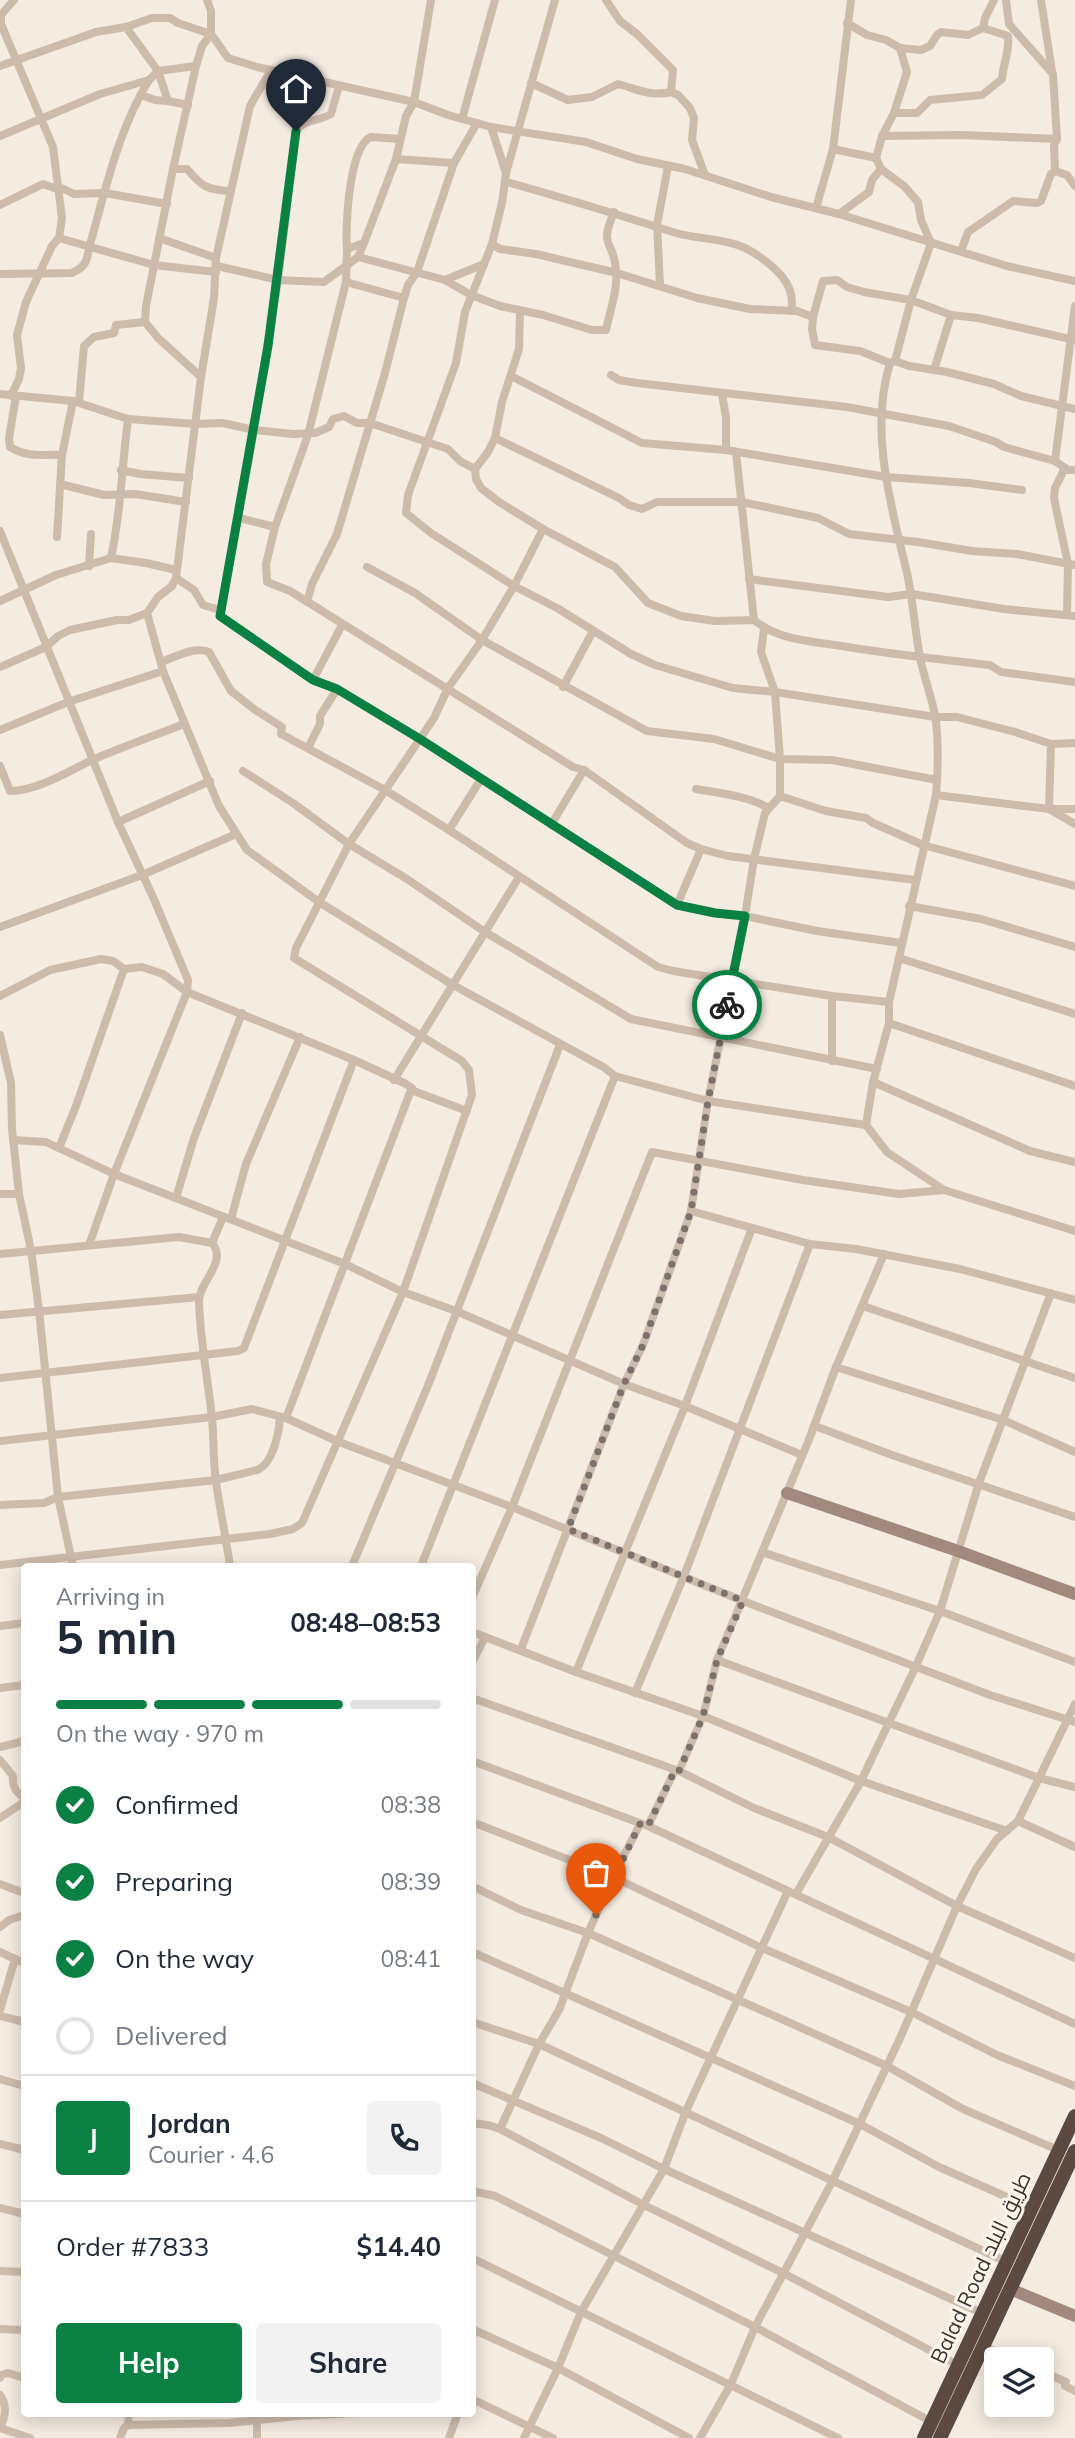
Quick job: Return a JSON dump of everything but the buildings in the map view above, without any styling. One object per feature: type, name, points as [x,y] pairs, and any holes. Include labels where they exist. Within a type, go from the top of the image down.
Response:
[{"type":"highway","name":"Balad Road طريق البلد","points":[[924,2438],[1075,2116]]},
{"type":"highway","name":"Balad Road طريق البلد","points":[[940,2438],[1073,2160]]},
{"type":"street","points":[[14,0],[2,5],[1,24],[53,147],[62,218],[59,238],[52,246],[29,292],[17,335],[21,368],[13,396],[9,438],[10,447],[21,454],[62,455]]},
{"type":"street","points":[[201,377],[158,338],[145,322],[159,238],[196,66],[202,46],[211,34],[211,11],[207,0]]},
{"type":"street","points":[[159,238],[216,265],[278,280],[324,282],[358,257],[396,159],[406,116],[414,102],[430,0]]},
{"type":"street","points":[[462,119],[495,0]]},
{"type":"street","points":[[555,0],[506,177],[492,244],[471,295],[459,339],[456,363],[408,495],[406,513],[431,533],[514,586],[557,608],[631,654],[655,665],[733,688],[935,717],[957,717],[1051,744],[1075,743]]},
{"type":"street","points":[[607,0],[620,21],[673,70],[671,92]]},
{"type":"street","points":[[816,208],[833,149],[851,0]]},
{"type":"street","points":[[983,28],[994,0]]},
{"type":"street","points":[[1006,0],[1009,23],[1053,74]]},
{"type":"street","points":[[961,251],[968,232],[1013,201],[1041,201],[1055,170],[1055,82],[1041,0]]},
{"type":"street","points":[[0,66],[96,32],[163,17],[211,34],[228,58],[414,102],[491,127],[586,142],[839,214],[1007,266],[1075,281]]},
{"type":"street","points":[[847,23],[867,35],[886,40],[900,48],[921,50],[930,46],[941,32],[968,35],[983,28],[1008,36],[1009,48],[1003,62],[1002,79],[978,96],[930,100],[917,113],[894,113]]},
{"type":"street","points":[[126,27],[158,71],[168,101]]},
{"type":"street","points":[[866,1125],[873,1082],[888,1023],[889,1002],[901,943],[936,795],[937,780],[935,717],[920,657],[912,594],[898,541],[886,477],[881,415],[885,379],[931,243],[921,220],[918,202],[904,186],[881,169],[876,158],[907,72],[900,48]]},
{"type":"street","points":[[0,274],[72,273],[82,269],[128,123],[149,80],[158,71],[196,66]]},
{"type":"street","points":[[0,667],[46,647],[58,636],[70,631],[117,620],[129,620],[147,613],[158,597],[172,586],[176,574],[201,377],[214,298],[216,265],[230,191],[250,106],[271,70]]},
{"type":"street","points":[[0,136],[100,94],[149,80]]},
{"type":"street","points":[[531,83],[568,100],[592,97],[618,84],[659,95],[671,92]]},
{"type":"street","points":[[338,86],[331,114],[319,121],[301,124],[296,131],[278,280],[239,518],[220,610],[221,618],[313,680],[337,689],[420,739],[677,905],[817,931],[901,943]]},
{"type":"street","points":[[671,92],[690,108],[694,118],[692,140],[705,175]]},
{"type":"street","points":[[141,95],[188,105]]},
{"type":"street","points":[[307,602],[312,584],[337,534],[408,285],[417,272],[454,163],[477,123]]},
{"type":"street","points":[[491,127],[506,177]]},
{"type":"street","points":[[882,136],[961,135],[1057,139]]},
{"type":"street","points":[[400,139],[371,137],[362,144],[355,167],[345,224],[346,282],[308,435],[275,527],[266,564],[267,582],[307,602],[573,766],[584,770],[701,849],[754,859],[915,880]]},
{"type":"street","points":[[833,149],[876,158]]},
{"type":"street","points":[[396,159],[454,163]]},
{"type":"street","points":[[660,285],[657,225],[668,166]]},
{"type":"street","points":[[173,169],[187,169],[200,184],[214,190],[230,191]]},
{"type":"street","points":[[839,214],[869,192],[872,180],[881,169]]},
{"type":"street","points":[[1055,170],[1067,175],[1075,186]]},
{"type":"street","points":[[506,177],[676,233],[740,246],[753,252],[782,275],[793,300],[791,311]]},
{"type":"street","points":[[0,205],[43,184],[57,186],[74,194],[105,193],[167,204]]},
{"type":"street","points":[[358,257],[445,280],[471,295],[520,311],[543,314],[592,330],[606,330],[617,273],[615,259],[606,237],[614,212]]},
{"type":"street","points":[[59,238],[154,265],[216,265]]},
{"type":"street","points":[[347,249],[364,243]]},
{"type":"street","points":[[492,244],[500,250],[536,254],[617,273],[697,298],[743,308],[791,311],[813,317]]},
{"type":"street","points":[[445,280],[484,264]]},
{"type":"street","points":[[1073,339],[951,315],[911,300],[864,292],[847,287],[836,280],[825,279],[812,329],[815,345],[860,351],[892,362],[994,384],[1021,396],[1075,409]]},
{"type":"street","points":[[346,282],[404,298]]},
{"type":"street","points":[[1055,461],[1060,404],[1073,339],[1075,306]]},
{"type":"street","points":[[520,311],[519,349],[495,438],[475,469],[481,488],[543,529],[615,567],[648,603],[672,613],[715,621],[754,620]]},
{"type":"street","points":[[934,370],[951,315]]},
{"type":"street","points":[[57,537],[62,455],[76,402],[84,346],[94,337],[114,332],[116,325],[145,322]]},
{"type":"street","points":[[611,375],[627,381],[847,407],[881,415],[931,421],[1075,470]]},
{"type":"street","points":[[511,376],[642,443],[726,450],[886,477],[1022,490]]},
{"type":"street","points":[[0,394],[76,402],[128,419],[196,424],[223,423],[254,430],[308,435],[329,427],[333,419],[344,416],[357,423],[370,423],[448,449],[460,461],[475,469]]},
{"type":"street","points":[[722,394],[726,417],[726,450]]},
{"type":"street","points":[[111,558],[118,521],[128,419]]},
{"type":"street","points":[[495,438],[642,509],[657,502],[742,502],[818,518],[849,534],[971,551],[1017,554],[1072,565]]},
{"type":"street","points":[[736,452],[754,620],[764,629],[783,636],[885,654],[990,665],[1001,672],[1075,682]]},
{"type":"street","points":[[749,579],[888,597],[912,594],[1004,609],[1071,615],[1072,565],[1054,498],[1055,488],[1065,468]]},
{"type":"street","points":[[121,470],[189,478]]},
{"type":"street","points":[[60,484],[95,494],[135,494],[186,502]]},
{"type":"street","points":[[239,518],[275,527]]},
{"type":"street","points":[[0,1565],[270,1534],[293,1529],[302,1523],[403,1292],[472,1095],[469,1070],[462,1061],[294,958],[296,947],[349,844],[434,718],[448,688],[482,640],[514,586],[543,529]]},
{"type":"street","points":[[0,532],[118,822],[188,980],[187,992],[114,1174],[89,1245]]},
{"type":"street","points":[[89,566],[91,534]]},
{"type":"street","points":[[0,601],[56,575],[111,558],[146,563],[176,574],[194,590],[203,605],[220,610]]},
{"type":"street","points":[[367,568],[415,593],[482,640],[647,731],[714,739],[780,758],[832,760],[937,780]]},
{"type":"street","points":[[147,613],[163,671],[219,806],[247,850],[319,902],[453,985],[615,1076],[708,1101],[866,1125],[887,1152],[944,1190],[1075,1231]]},
{"type":"street","points":[[313,680],[342,625]]},
{"type":"street","points":[[521,1649],[624,1384],[643,1345],[691,1211],[708,1101],[754,859],[765,813],[780,796],[775,692],[761,652],[764,629]]},
{"type":"street","points":[[563,687],[593,631]]},
{"type":"street","points":[[161,662],[195,650],[203,649],[209,652],[231,691],[282,727],[281,734],[385,790],[658,967],[832,996],[889,1002]]},
{"type":"street","points":[[0,730],[68,702],[163,671]]},
{"type":"street","points":[[308,748],[320,724],[320,716],[337,689]]},
{"type":"street","points":[[0,766],[10,791],[20,791],[184,724]]},
{"type":"street","points":[[1049,809],[1051,744]]},
{"type":"street","points":[[551,825],[584,770]]},
{"type":"street","points":[[243,771],[485,932],[631,1019],[877,1069]]},
{"type":"street","points":[[449,830],[481,779]]},
{"type":"street","points":[[118,822],[210,781]]},
{"type":"street","points":[[696,789],[748,799],[769,808]]},
{"type":"street","points":[[936,795],[1049,809],[1075,809]]},
{"type":"street","points":[[780,796],[826,811],[866,818],[923,845],[1075,887]]},
{"type":"street","points":[[1049,809],[1075,824]]},
{"type":"street","points":[[0,927],[142,875],[236,834]]},
{"type":"street","points":[[677,905],[701,849]]},
{"type":"street","points":[[394,1080],[519,877]]},
{"type":"street","points":[[909,906],[981,919],[1075,947]]},
{"type":"street","points":[[899,958],[1075,1014]]},
{"type":"street","points":[[0,996],[50,970],[102,959],[113,961],[124,969],[142,967],[163,974],[187,992],[300,1037],[406,1084],[411,1090],[467,1111]]},
{"type":"street","points":[[59,1148],[124,969]]},
{"type":"street","points":[[832,996],[832,1061]]},
{"type":"street","points":[[176,1198],[194,1138],[242,1013]]},
{"type":"street","points":[[888,1023],[1075,1086]]},
{"type":"street","points":[[0,1035],[11,1083],[19,1194],[31,1250],[39,1310],[58,1497],[73,1563]]},
{"type":"street","points":[[212,1243],[227,1218],[246,1164],[300,1037]]},
{"type":"street","points":[[353,1563],[397,1463],[560,1045]]},
{"type":"street","points":[[0,1378],[238,1351],[244,1348],[354,1060]]},
{"type":"street","points":[[422,1563],[615,1076]]},
{"type":"street","points":[[873,1082],[1030,1151],[1075,1162]]},
{"type":"street","points":[[0,1505],[44,1503],[58,1497],[216,1480],[262,1468],[271,1452],[411,1090]]},
{"type":"street","points":[[14,1140],[46,1142],[114,1174],[345,1264],[403,1292],[456,1311],[624,1384],[802,1455]]},
{"type":"street","points":[[476,1589],[512,1507],[624,1227],[649,1155],[657,1152],[900,1194],[944,1190]]},
{"type":"street","points":[[0,1194],[19,1194]]},
{"type":"street","points":[[691,1211],[810,1244],[884,1254],[960,1269],[1075,1300]]},
{"type":"street","points":[[576,1672],[626,1553],[752,1228]]},
{"type":"street","points":[[0,1254],[179,1237],[212,1243],[218,1250],[199,1297],[202,1355],[212,1417],[216,1480],[230,1563]]},
{"type":"street","points":[[635,1693],[684,1576],[810,1244]]},
{"type":"street","points":[[500,2129],[539,2044],[559,2010],[613,1877],[677,1771],[703,1716],[717,1660],[884,1254]]},
{"type":"street","points":[[524,2438],[558,2368],[581,2312],[611,2256],[664,2169],[686,2111],[762,1948],[792,1893],[861,1781],[890,1723],[940,1611],[979,1483],[1051,1293]]},
{"type":"street","points":[[0,1315],[199,1297]]},
{"type":"street","points":[[863,1306],[1024,1363],[1075,1378]]},
{"type":"street","points":[[836,1367],[1003,1420],[1075,1451]]},
{"type":"street","points":[[0,1441],[212,1417],[252,1409],[283,1418],[568,1529],[743,1601],[990,1695],[1072,1721]]},
{"type":"street","points":[[815,1426],[1075,1517]]},
{"type":"street","points":[[787,1493],[1075,1594]]},
{"type":"street","points":[[762,1552],[940,1611],[1075,1662]]},
{"type":"street","points":[[0,1626],[21,1623]]},
{"type":"street","points":[[476,1634],[703,1716],[861,1781],[1007,1831]]},
{"type":"street","points":[[476,1655],[485,1637]]},
{"type":"street","points":[[717,1660],[1039,1778],[1075,1787]]},
{"type":"street","points":[[0,1688],[21,1685]]},
{"type":"street","points":[[476,1699],[677,1771],[754,1808],[828,1837],[957,1906],[1075,1958]]},
{"type":"street","points":[[700,2438],[731,2384],[755,2327],[833,2180],[887,2066],[957,1906],[976,1869],[997,1839],[1018,1821],[1072,1721],[1075,1704]]},
{"type":"street","points":[[0,1747],[21,1742]]},
{"type":"street","points":[[0,1760],[13,1776],[12,1785],[21,1797]]},
{"type":"street","points":[[476,1762],[644,1825],[1075,2024]]},
{"type":"street","points":[[0,1818],[21,1802]]},
{"type":"street","points":[[1018,1821],[1075,1847]]},
{"type":"street","points":[[476,1824],[613,1877],[762,1948],[911,2012],[997,2055],[1075,2086]]},
{"type":"street","points":[[0,1884],[21,1892]]},
{"type":"street","points":[[476,1888],[521,1910],[588,1933],[887,2066],[963,2109],[1058,2150]]},
{"type":"street","points":[[0,1927],[21,1916]]},
{"type":"street","points":[[0,1952],[21,1962]]},
{"type":"street","points":[[476,1954],[860,2124],[939,2167],[1032,2208]]},
{"type":"street","points":[[0,2010],[15,1959]]},
{"type":"street","points":[[0,2016],[21,2021]]},
{"type":"street","points":[[476,2023],[539,2044],[1007,2262]]},
{"type":"street","points":[[0,2079],[21,2085]]},
{"type":"street","points":[[476,2085],[982,2313]]},
{"type":"street","points":[[476,2124],[500,2129],[958,2365]]},
{"type":"street","points":[[0,2144],[21,2149]]},
{"type":"street","points":[[476,2191],[495,2196],[755,2327],[932,2422]]},
{"type":"street","points":[[0,2208],[21,2213]]},
{"type":"street","points":[[476,2260],[838,2438]]},
{"type":"street","points":[[0,2271],[21,2272]]},
{"type":"street","points":[[1010,2289],[1075,2316]]},
{"type":"street","points":[[0,2329],[21,2330]]},
{"type":"street","points":[[476,2331],[558,2368],[689,2438]]},
{"type":"street","points":[[0,2378],[8,2373],[21,2377]]},
{"type":"street","points":[[1054,2377],[1066,2382],[1065,2386],[1075,2391]]},
{"type":"street","points":[[0,2395],[5,2402],[5,2416],[0,2428],[30,2438]]},
{"type":"street","points":[[476,2401],[553,2438]]},
{"type":"street","points":[[128,2425],[129,2417]]},
{"type":"street","points":[[120,2438],[128,2425],[257,2417],[257,2438]]},
{"type":"street","points":[[449,2438],[456,2417]]},
{"type":"way so far","points":[[596,1915],[640,1824],[648,1826],[675,1770],[679,1771],[703,1716],[717,1660],[743,1601],[568,1529],[624,1384],[643,1345],[691,1211],[708,1101],[727,1005]]},
{"type":"route","points":[[296,131],[268,346],[220,616],[313,680],[337,689],[420,739],[677,905],[745,916],[727,1005]]}]
